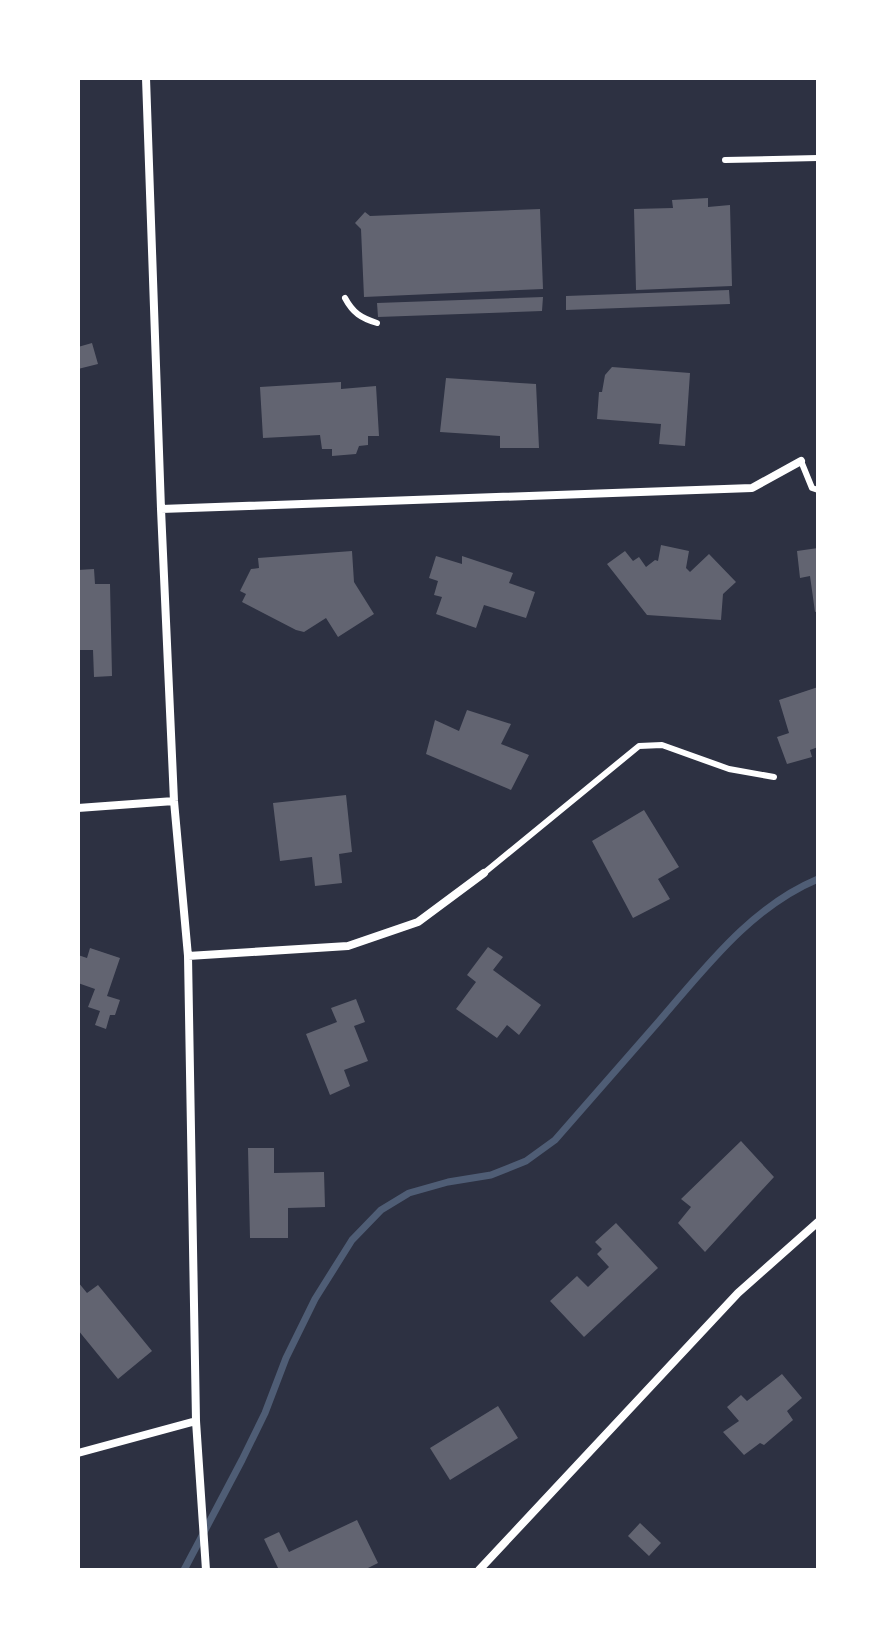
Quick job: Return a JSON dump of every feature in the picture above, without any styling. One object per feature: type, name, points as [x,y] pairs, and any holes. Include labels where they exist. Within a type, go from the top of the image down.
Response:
[{"type":"street","points":[[146,78],[174,801],[188,956],[196,1421],[206,1570]]},
{"type":"street","points":[[161,509],[752,488],[801,461]]},
{"type":"street","points":[[78,808],[174,801]]},
{"type":"street","points":[[188,956],[348,946],[418,922],[484,873]]},
{"type":"street","points":[[479,1570],[738,1293],[818,1222]]},
{"type":"street","points":[[78,1453],[196,1421]]},
{"type":"lane","points":[[725,160],[818,158]]},
{"type":"lane","points":[[345,298],[352,311],[361,318],[377,323]]},
{"type":"lane","points":[[801,461],[812,488],[818,490]]},
{"type":"lane","points":[[484,873],[639,746],[662,745],[729,769],[774,777]]},
{"type":"building","points":[[708,198],[708,207],[730,205],[732,286],[636,290],[634,209],[673,208],[672,200]]},
{"type":"building","points":[[540,209],[543,289],[364,297],[361,229],[355,223],[365,212],[370,216]]},
{"type":"building","points":[[729,290],[730,304],[566,310],[566,296]]},
{"type":"building","points":[[543,297],[542,311],[378,317],[377,303]]},
{"type":"building","points":[[92,343],[98,364],[78,369],[78,347]]},
{"type":"building","points":[[612,367],[690,373],[685,446],[659,444],[661,424],[597,419],[599,392],[602,392],[605,375]]},
{"type":"building","points":[[446,378],[536,384],[539,448],[500,448],[500,436],[440,432]]},
{"type":"building","points":[[341,382],[341,389],[376,386],[379,436],[368,436],[368,445],[359,446],[356,454],[332,456],[332,449],[322,449],[320,435],[263,438],[260,387]]},
{"type":"building","points":[[661,545],[689,551],[686,568],[690,572],[709,554],[736,582],[723,594],[721,620],[647,615],[607,564],[625,551],[633,561],[639,557],[646,567],[658,561]]},
{"type":"building","points":[[818,548],[818,611],[815,612],[810,576],[800,578],[797,551]]},
{"type":"building","points":[[352,551],[354,582],[374,614],[338,637],[326,618],[304,632],[242,602],[246,594],[240,591],[251,569],[259,568],[258,558]]},
{"type":"building","points":[[436,556],[462,564],[462,556],[513,573],[509,583],[535,592],[526,618],[484,605],[476,628],[436,614],[442,597],[434,595],[438,581],[429,578]]},
{"type":"building","points":[[94,569],[95,584],[110,584],[112,676],[94,677],[93,650],[78,650],[78,570]]},
{"type":"building","points":[[818,687],[818,747],[810,750],[812,757],[787,764],[777,737],[789,733],[779,700]]},
{"type":"building","points":[[467,710],[511,724],[501,744],[529,755],[511,790],[426,754],[435,720],[459,731]]},
{"type":"building","points":[[346,795],[352,852],[339,854],[342,883],[315,886],[312,857],[280,861],[273,803]]},
{"type":"building","points":[[644,810],[679,867],[658,879],[670,899],[633,918],[592,841]]},
{"type":"building","points":[[488,947],[503,957],[493,970],[541,1005],[519,1035],[507,1025],[497,1038],[456,1009],[476,982],[467,975]]},
{"type":"building","points":[[90,948],[120,958],[107,996],[120,1000],[115,1015],[110,1015],[106,1029],[95,1025],[100,1011],[88,1007],[95,989],[78,983],[78,955],[87,958]]},
{"type":"building","points":[[356,999],[365,1022],[354,1026],[368,1061],[344,1070],[350,1086],[330,1095],[306,1034],[337,1022],[331,1008]]},
{"type":"building","points":[[741,1141],[774,1177],[705,1252],[678,1223],[691,1207],[681,1199]]},
{"type":"building","points":[[248,1148],[274,1148],[274,1173],[324,1172],[325,1207],[288,1208],[288,1238],[250,1238]]},
{"type":"building","points":[[616,1223],[658,1268],[584,1337],[550,1301],[577,1276],[588,1287],[609,1267],[597,1254],[602,1249],[595,1242]]},
{"type":"building","points":[[78,1282],[87,1293],[98,1285],[152,1351],[118,1379],[78,1330]]},
{"type":"building","points":[[782,1374],[802,1398],[787,1411],[793,1420],[764,1445],[760,1443],[744,1455],[723,1432],[739,1421],[727,1407],[741,1395],[747,1401]]},
{"type":"building","points":[[498,1406],[518,1438],[450,1480],[430,1448]]},
{"type":"building","points":[[357,1520],[378,1563],[364,1570],[279,1570],[264,1539],[279,1532],[289,1552]]},
{"type":"building","points":[[640,1523],[661,1543],[649,1556],[628,1536]]},
{"type":"waterway","points":[[184,1570],[265,1413],[286,1358],[315,1299],[352,1240],[381,1210],[409,1193],[491,1175],[526,1161],[555,1140],[731,940],[772,905],[818,879]]}]
